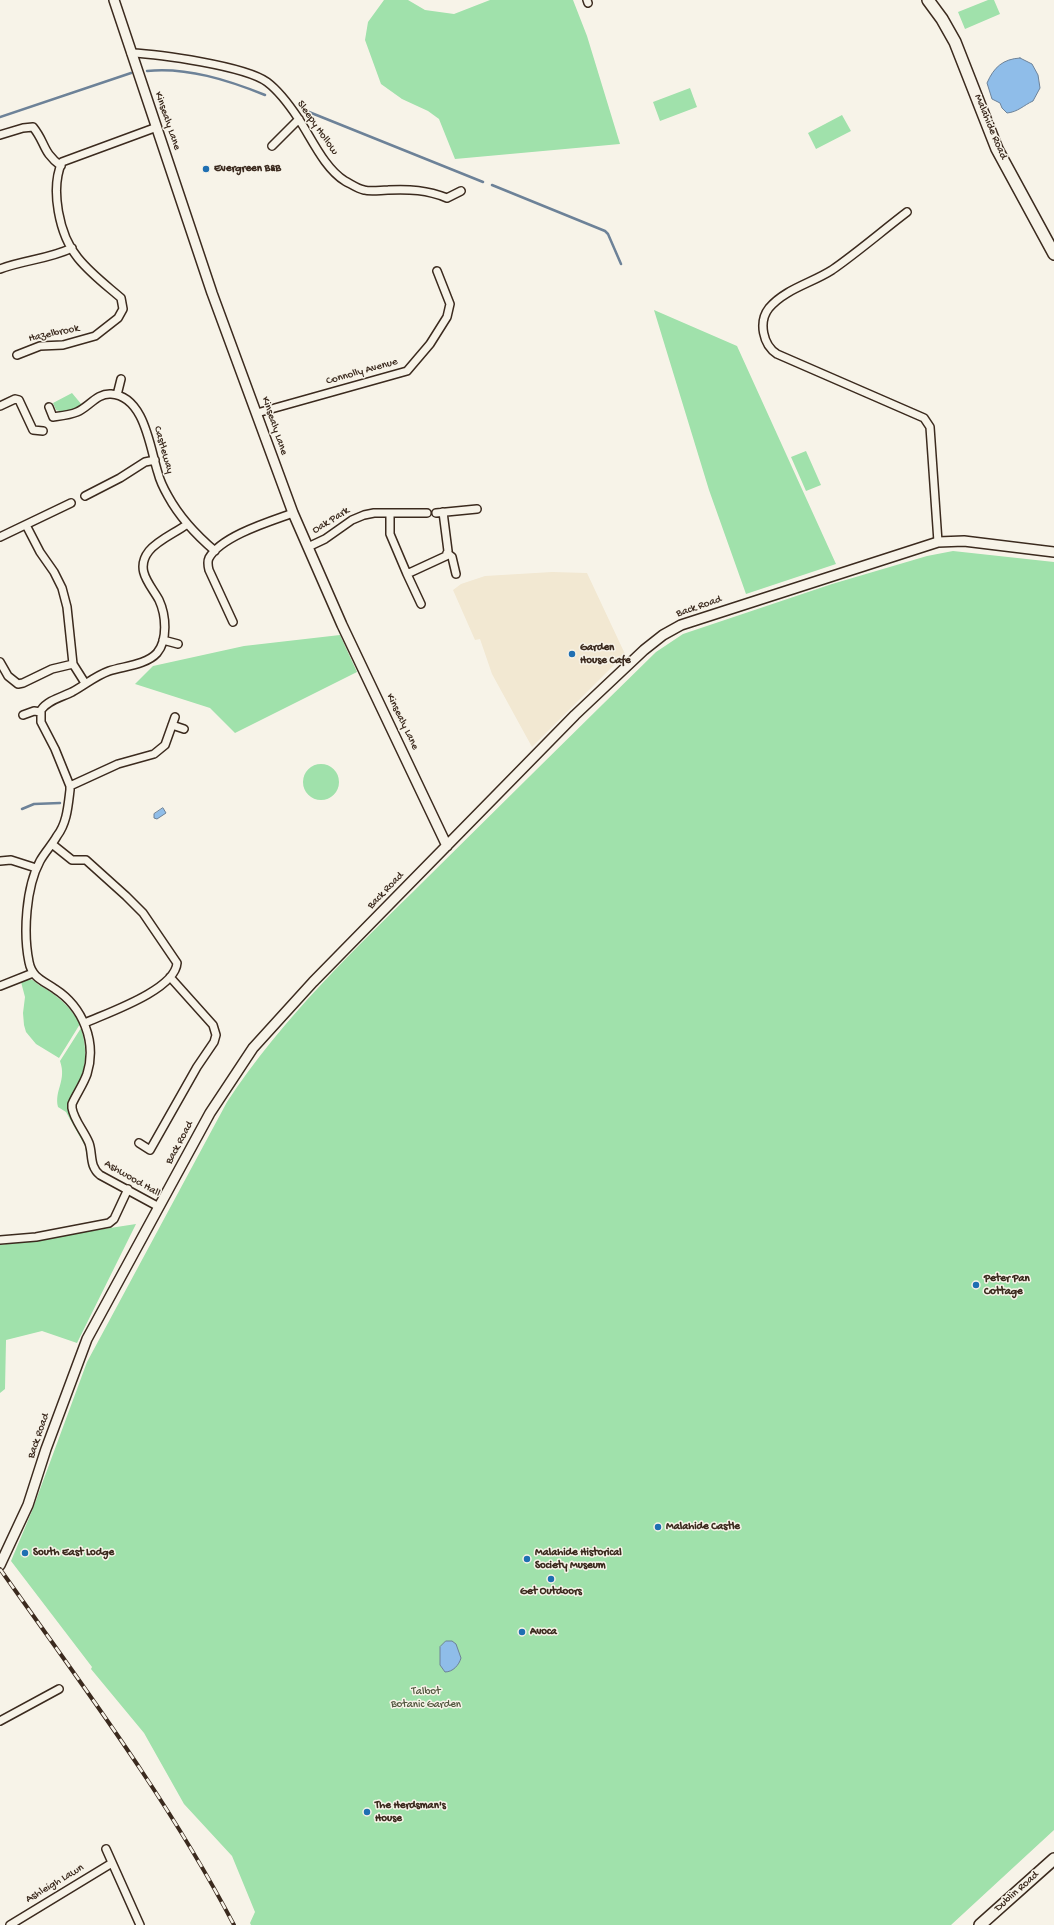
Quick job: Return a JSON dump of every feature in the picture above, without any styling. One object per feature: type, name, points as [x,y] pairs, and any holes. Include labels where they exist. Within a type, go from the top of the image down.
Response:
[{"type":"main road","name":"Malahide Road","points":[[928,0],[942,19],[955,42],[997,149],[1054,254]]},
{"type":"main road","name":"Dublin Road","points":[[980,1925],[1054,1859]]},
{"type":"street","name":"Kinsealy Lane","points":[[114,0],[212,293],[293,513],[342,625],[448,846]]},
{"type":"street","name":"Sleepy Hollow","points":[[131,53],[148,54],[224,67],[246,73],[266,81],[299,119],[321,156],[343,180],[364,190],[411,189],[433,193],[447,198],[461,191]]},
{"type":"street","points":[[272,146],[299,119]]},
{"type":"street","points":[[0,135],[23,128],[34,127],[39,134],[46,153],[61,166],[62,162],[157,127]]},
{"type":"street","name":"Hazelbrook","points":[[17,355],[40,346],[63,345],[95,336],[118,318],[123,309],[121,298],[94,276],[68,241],[60,214],[56,192],[58,172],[61,166]]},
{"type":"street","points":[[907,212],[830,271],[786,294],[769,309],[762,325],[763,332],[771,350],[777,354],[924,418],[930,426],[938,542]]},
{"type":"street","points":[[0,269],[26,261],[43,259],[72,248]]},
{"type":"street","name":"Connolly Avenue","points":[[257,413],[407,371],[430,344],[447,317],[450,304],[437,271]]},
{"type":"street","points":[[28,351],[31,359]]},
{"type":"street","points":[[49,407],[53,417],[77,412],[96,398],[109,394],[117,395],[122,379]]},
{"type":"street","name":"Castleway","points":[[117,395],[128,402],[143,420],[148,433],[158,473],[167,495],[186,525],[215,551]]},
{"type":"street","points":[[0,406],[15,399],[19,400],[33,430],[43,431]]},
{"type":"street","points":[[85,496],[120,478],[145,462],[155,460]]},
{"type":"street","points":[[0,537],[71,503]]},
{"type":"street","points":[[456,574],[452,557],[447,553],[439,512],[477,509]]},
{"type":"street","points":[[233,622],[209,570],[208,562],[215,551],[226,542],[293,513]]},
{"type":"street","name":"Oak Park","points":[[308,547],[325,539],[352,520],[364,515],[374,513],[427,513]]},
{"type":"street","points":[[390,514],[390,534],[421,604]]},
{"type":"street","points":[[26,525],[40,552],[54,572],[62,588],[67,607],[73,664],[85,683]]},
{"type":"street","points":[[0,986],[33,973],[29,962],[27,908],[31,884],[36,868],[45,851],[60,832],[65,821],[70,786],[55,748],[41,722],[40,712],[47,703],[99,674],[149,659],[157,653],[163,640],[164,624],[160,602],[146,580],[143,567],[149,551],[186,525]]},
{"type":"street","name":"Back Road","points":[[2,1562],[28,1505],[46,1449],[87,1339],[210,1113],[253,1048],[313,982],[595,696],[644,650],[663,635],[681,625],[938,542],[964,541],[1054,552]]},
{"type":"street","points":[[407,574],[446,556],[447,553]]},
{"type":"street","points":[[163,640],[178,644]]},
{"type":"street","points":[[0,662],[8,676],[18,684],[23,684],[52,669],[73,664]]},
{"type":"street","points":[[23,715],[34,711],[40,712]]},
{"type":"street","points":[[70,786],[118,764],[154,754],[164,745],[175,717]]},
{"type":"street","points":[[172,725],[184,729]]},
{"type":"street","points":[[52,844],[72,860],[86,860],[138,908],[176,959],[177,967],[170,976],[146,997],[85,1023]]},
{"type":"street","points":[[0,861],[11,860],[36,868]]},
{"type":"street","name":"Ashwood Hall","points":[[33,973],[41,981],[66,996],[85,1023],[90,1044],[89,1060],[84,1081],[72,1104],[73,1112],[88,1141],[90,1157],[96,1172],[159,1207]]},
{"type":"street","points":[[139,1143],[150,1150],[197,1066],[214,1042],[216,1034],[213,1025],[170,976]]},
{"type":"street","points":[[0,1240],[36,1237],[109,1224],[114,1219],[128,1189]]},
{"type":"street","points":[[0,1721],[59,1688]]},
{"type":"street","points":[[106,1849],[140,1925]]},
{"type":"street","name":"Ashleigh Lawn","points":[[10,1925],[112,1862]]},
{"type":"shaded area","points":[[552,572],[587,573],[625,654],[532,747],[492,674],[480,639],[475,640],[453,590],[461,584],[485,576]]},
{"type":"green space","points":[[384,0],[408,0],[425,10],[454,14],[490,0],[573,0],[587,36],[620,144],[455,159],[439,119],[428,111],[402,99],[381,84],[365,40],[368,22]]},
{"type":"green space","points":[[988,0],[994,0],[1000,14],[965,29],[958,12]]},
{"type":"green space","points":[[690,88],[697,107],[660,121],[653,102]]},
{"type":"green space","points":[[842,115],[851,131],[816,149],[808,133]]},
{"type":"green space","points":[[654,310],[737,346],[836,564],[746,594],[709,490]]},
{"type":"green space","points":[[72,393],[82,405],[69,410],[56,410],[53,403]]},
{"type":"green space","points":[[806,451],[821,485],[806,491],[791,457]]},
{"type":"green space","name":"Malahide Castle","points":[[953,551],[1054,562],[1054,1830],[951,1925],[251,1925],[250,1923],[255,1912],[232,1856],[184,1804],[144,1733],[91,1669],[92,1667],[11,1561],[32,1511],[87,1362],[227,1102],[271,1041],[347,957],[656,652],[683,634],[832,584],[927,556]]},
{"type":"green space","points":[[340,635],[357,672],[235,733],[210,708],[135,684],[153,666],[244,646]]},
{"type":"green space","points":[[321,764],[334,769],[339,782],[334,795],[321,800],[308,795],[303,782],[308,769]]},
{"type":"green space","points":[[28,979],[34,981],[52,993],[72,1012],[80,1024],[59,1058],[36,1044],[26,1032],[23,1013],[25,997],[21,982]]},
{"type":"green space","points":[[81,1028],[85,1049],[84,1067],[82,1076],[69,1103],[86,1144],[89,1169],[85,1146],[66,1112],[58,1107],[57,1101],[62,1074],[60,1061]]},
{"type":"green space","points":[[136,1224],[77,1343],[42,1331],[6,1340],[5,1389],[0,1393],[0,1245]]},
{"type":"water","points":[[1020,58],[1032,64],[1038,75],[1040,88],[1033,101],[1018,110],[1007,113],[1002,108],[1000,103],[992,99],[987,83],[996,68],[1004,62]]},
{"type":"water","points":[[163,808],[166,813],[157,819],[154,818],[154,814]]},
{"type":"water","points":[[446,1641],[452,1641],[456,1644],[461,1658],[455,1668],[448,1672],[445,1672],[440,1665],[440,1647]]},
{"type":"waterway","points":[[147,71],[177,71],[207,76],[237,84],[265,95]]},
{"type":"waterway","points":[[0,117],[131,73]]},
{"type":"waterway","points":[[304,110],[483,182]]},
{"type":"waterway","points":[[492,185],[605,231],[608,234],[621,264]]},
{"type":"waterway","points":[[22,809],[34,804],[60,803]]},
{"type":"railway","points":[[0,1569],[93,1699],[153,1788],[208,1878],[234,1925]]},
{"type":"place","name":"Evergreen B&B","points":[[206,169]]},
{"type":"place","name":"Garden House Cafe","points":[[572,654]]},
{"type":"place","name":"Peter Pan Cottage","points":[[976,1285]]},
{"type":"place","name":"Malahide Castle","points":[[658,1527]]},
{"type":"place","name":"South East Lodge","points":[[25,1553]]},
{"type":"place","name":"Malahide Historical Society Museum","points":[[527,1559]]},
{"type":"place","name":"Get Outdoors","points":[[551,1579]]},
{"type":"place","name":"Avoca","points":[[522,1632]]},
{"type":"place","name":"The Herdsman's House","points":[[367,1812]]},
{"type":"park label","name":"Talbot Botanic Garden","points":[[426,1698]]}]
